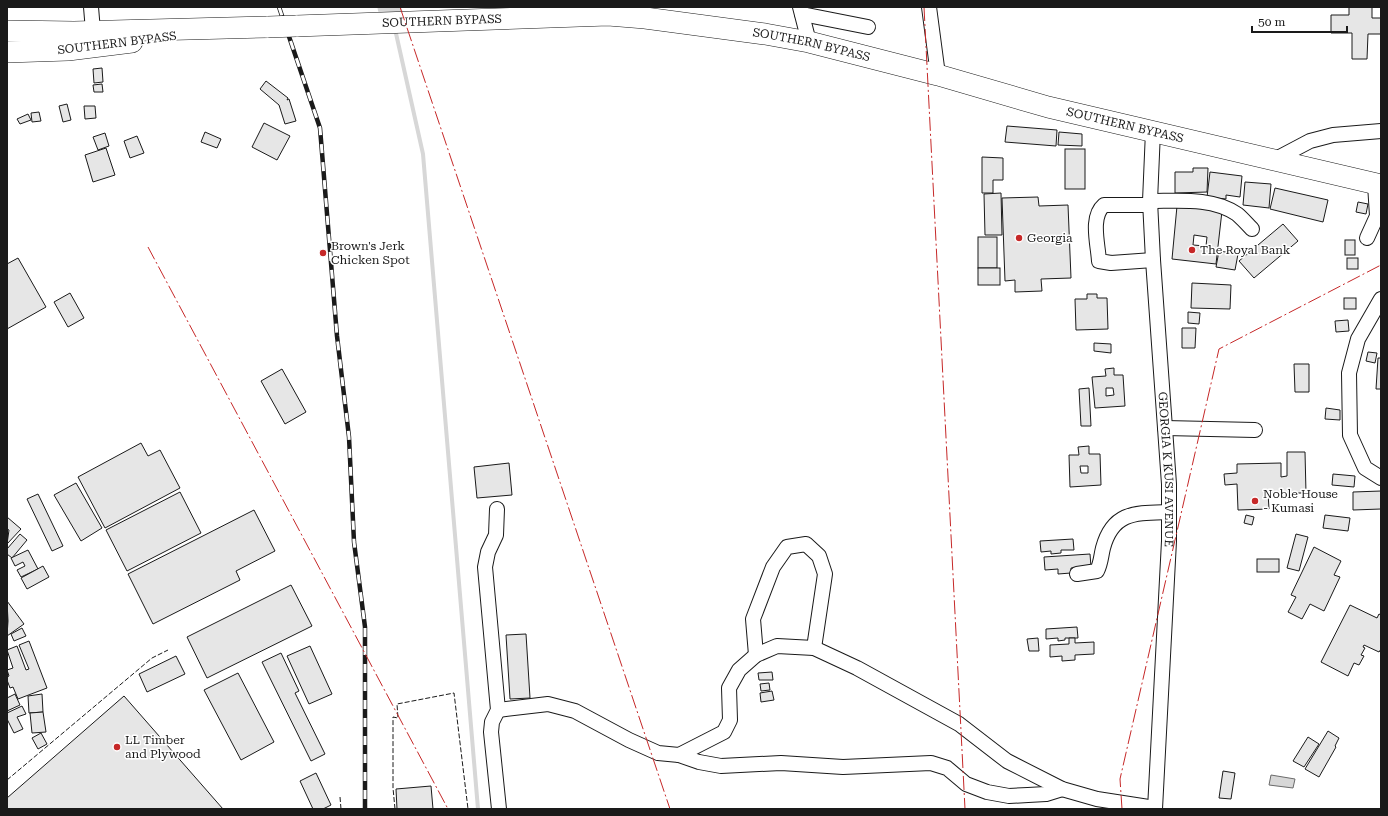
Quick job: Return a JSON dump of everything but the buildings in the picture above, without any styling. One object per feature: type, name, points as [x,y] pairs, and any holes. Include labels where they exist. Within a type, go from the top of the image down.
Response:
[{"type":"highway","name":"SOUTHERN BYPASS","points":[[7,52],[32,41],[92,31],[227,29],[589,15],[627,16],[765,34],[809,42],[938,75],[1048,107],[1378,185]]},
{"type":"highway","name":"SOUTHERN BYPASS","points":[[7,31],[32,41],[93,47],[227,29]]},
{"type":"street","points":[[91,7],[92,31]]},
{"type":"street","points":[[929,7],[938,75]]},
{"type":"street","points":[[809,42],[801,10],[868,27]]},
{"type":"street","points":[[1274,160],[1310,141],[1333,135],[1381,130]]},
{"type":"street","name":"GEORGIA K KUSI AVENUE","points":[[1153,131],[1150,203],[1169,484],[1168,584],[1155,808]]},
{"type":"street","points":[[1367,238],[1377,216],[1378,185]]},
{"type":"street","points":[[1153,260],[1112,263],[1099,261],[1096,218],[1098,210],[1104,205],[1196,201],[1222,207],[1237,214],[1252,229]]},
{"type":"street","points":[[1380,301],[1358,339],[1349,373],[1350,435],[1365,468],[1381,478]]},
{"type":"street","points":[[1165,428],[1255,430]]},
{"type":"street","points":[[497,509],[496,535],[488,552],[485,567],[498,710],[492,722],[491,732],[499,809]]},
{"type":"street","points":[[1077,574],[1097,571],[1101,564],[1103,548],[1109,531],[1116,521],[1142,513],[1169,512]]},
{"type":"street","points":[[756,655],[753,619],[773,567],[787,547],[806,544],[819,556],[825,574],[814,648]]},
{"type":"street","points":[[679,755],[724,732],[730,720],[729,688],[739,670],[756,655],[777,646],[814,648],[857,668],[959,724],[1007,761],[1062,789],[1097,799],[1155,808]]},
{"type":"street","points":[[498,710],[548,704],[575,711],[629,740],[658,753],[679,755],[699,762],[720,766],[781,763],[820,767],[842,767],[931,763],[947,768],[966,784],[987,792],[1009,796],[1046,794],[1062,789]]},
{"type":"shaded area","points":[[1271,775],[1295,779],[1293,788],[1269,785]]},
{"type":"waterway","points":[[389,7],[394,22]]},
{"type":"waterway","points":[[395,29],[423,154],[478,809]]},
{"type":"railway","points":[[279,7],[320,128],[337,336],[349,437],[354,542],[365,627],[365,809]]},
{"type":"fence","points":[[7,780],[152,658],[168,650]]},
{"type":"fence","points":[[395,809],[393,788],[393,717],[398,718],[397,704],[454,693],[468,809]]},
{"type":"fence","points":[[340,797],[341,809]]},
{"type":"power","points":[[400,7],[670,809]]},
{"type":"power","points":[[924,7],[965,809]]},
{"type":"power","points":[[148,247],[448,809]]},
{"type":"power","points":[[1122,809],[1120,779],[1219,349],[1381,265]]},
{"type":"place","name":"Georgia","points":[[1019,238]]},
{"type":"place","name":"The Royal Bank","points":[[1192,250]]},
{"type":"place","name":"Brown's Jerk Chicken Spot","points":[[323,253]]},
{"type":"place","name":"Noble House - Kumasi","points":[[1255,501]]},
{"type":"place","name":"LL Timber and Plywood","points":[[117,747]]}]
